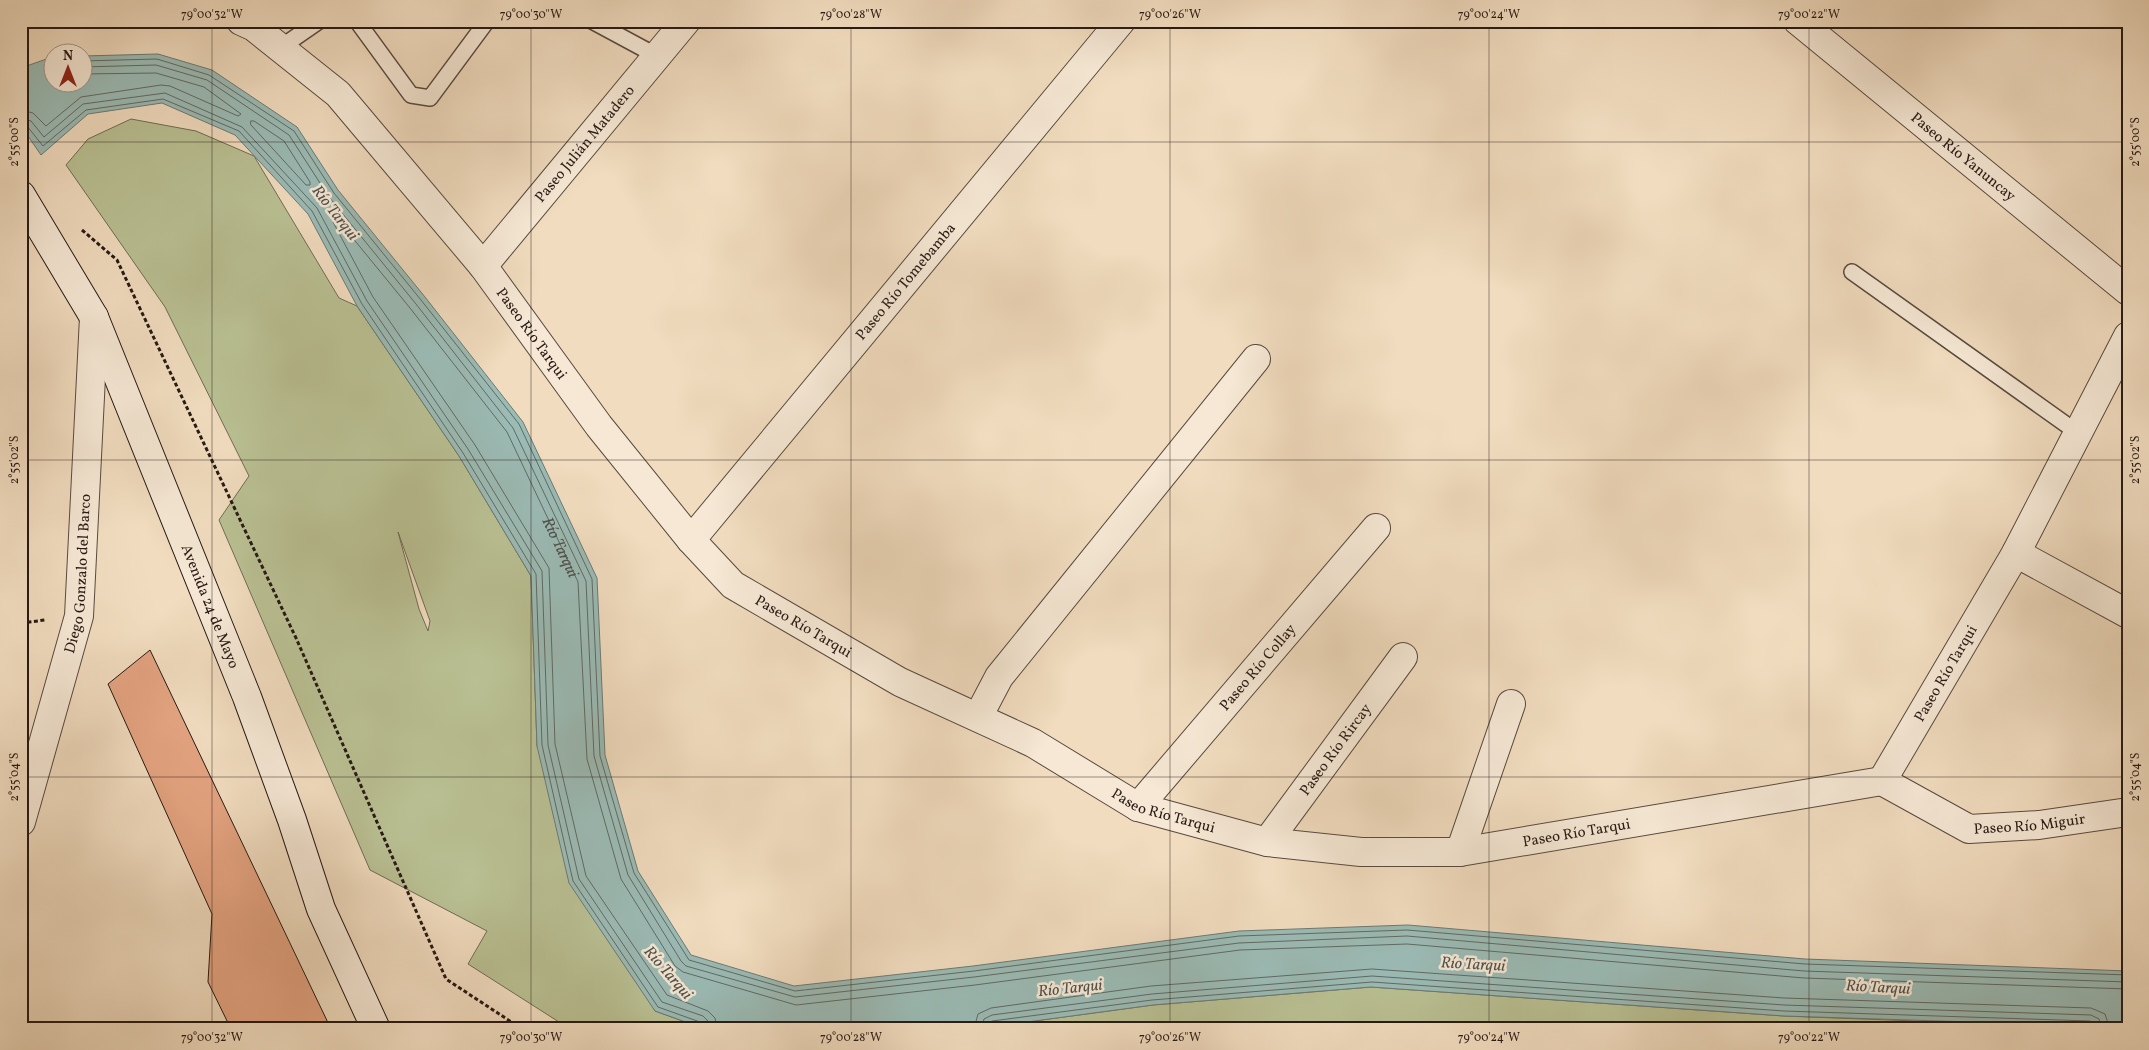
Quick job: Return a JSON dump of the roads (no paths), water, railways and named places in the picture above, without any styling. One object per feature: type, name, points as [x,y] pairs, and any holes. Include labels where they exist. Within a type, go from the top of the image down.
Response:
[{"type":"street","name":"Paseo Río Tarqui","points":[[242,21],[254,27],[338,94],[482,266],[599,426],[691,540],[733,585],[900,682],[1033,743],[1138,807],[1267,842],[1361,852],[1460,852],[1882,781],[2016,553],[2128,336]]},
{"type":"street","name":"Paseo Julián Matadero","points":[[482,266],[686,21]]},
{"type":"street","name":"Paseo Río Tomebamba","points":[[691,540],[1121,21]]},
{"type":"street","name":"Paseo Río Yanuncay","points":[[1805,23],[2128,291]]},
{"type":"street","name":"Avenida 24 de Mayo","points":[[21,195],[94,317],[247,697],[292,820],[321,909],[376,1029]]},
{"type":"street","name":"Diego Gonzalo del Barco","points":[[21,822],[79,616],[94,317]]},
{"type":"street","points":[[978,717],[999,677],[1256,360]]},
{"type":"street","name":"Paseo Río Collay","points":[[1138,807],[1376,528]]},
{"type":"street","points":[[2016,553],[2128,614]]},
{"type":"street","name":"Paseo Río Rircay","points":[[1267,842],[1403,657]]},
{"type":"street","points":[[1460,852],[1510,704]]},
{"type":"street","name":"Paseo Río Miguir","points":[[1882,781],[1969,829],[2039,825],[2128,812]]},
{"type":"lane","points":[[280,48],[319,21]]},
{"type":"lane","points":[[357,21],[411,95],[430,98],[487,21]]},
{"type":"lane","points":[[592,21],[657,56]]},
{"type":"lane","points":[[1852,272],[2078,433]]},
{"type":"water","name":"Río Tarqui","points":[[158,54],[212,70],[297,127],[338,190],[523,422],[597,578],[605,755],[638,871],[691,955],[794,986],[973,966],[1239,931],[1408,925],[1805,959],[2128,971],[2128,1027],[1784,1016],[1371,987],[1153,1005],[975,1029],[705,1029],[655,1011],[569,883],[537,746],[531,576],[459,456],[357,306],[308,214],[235,135],[162,103],[88,114],[41,155],[21,126],[21,68],[42,61],[42,92],[92,92],[92,56]]}]
